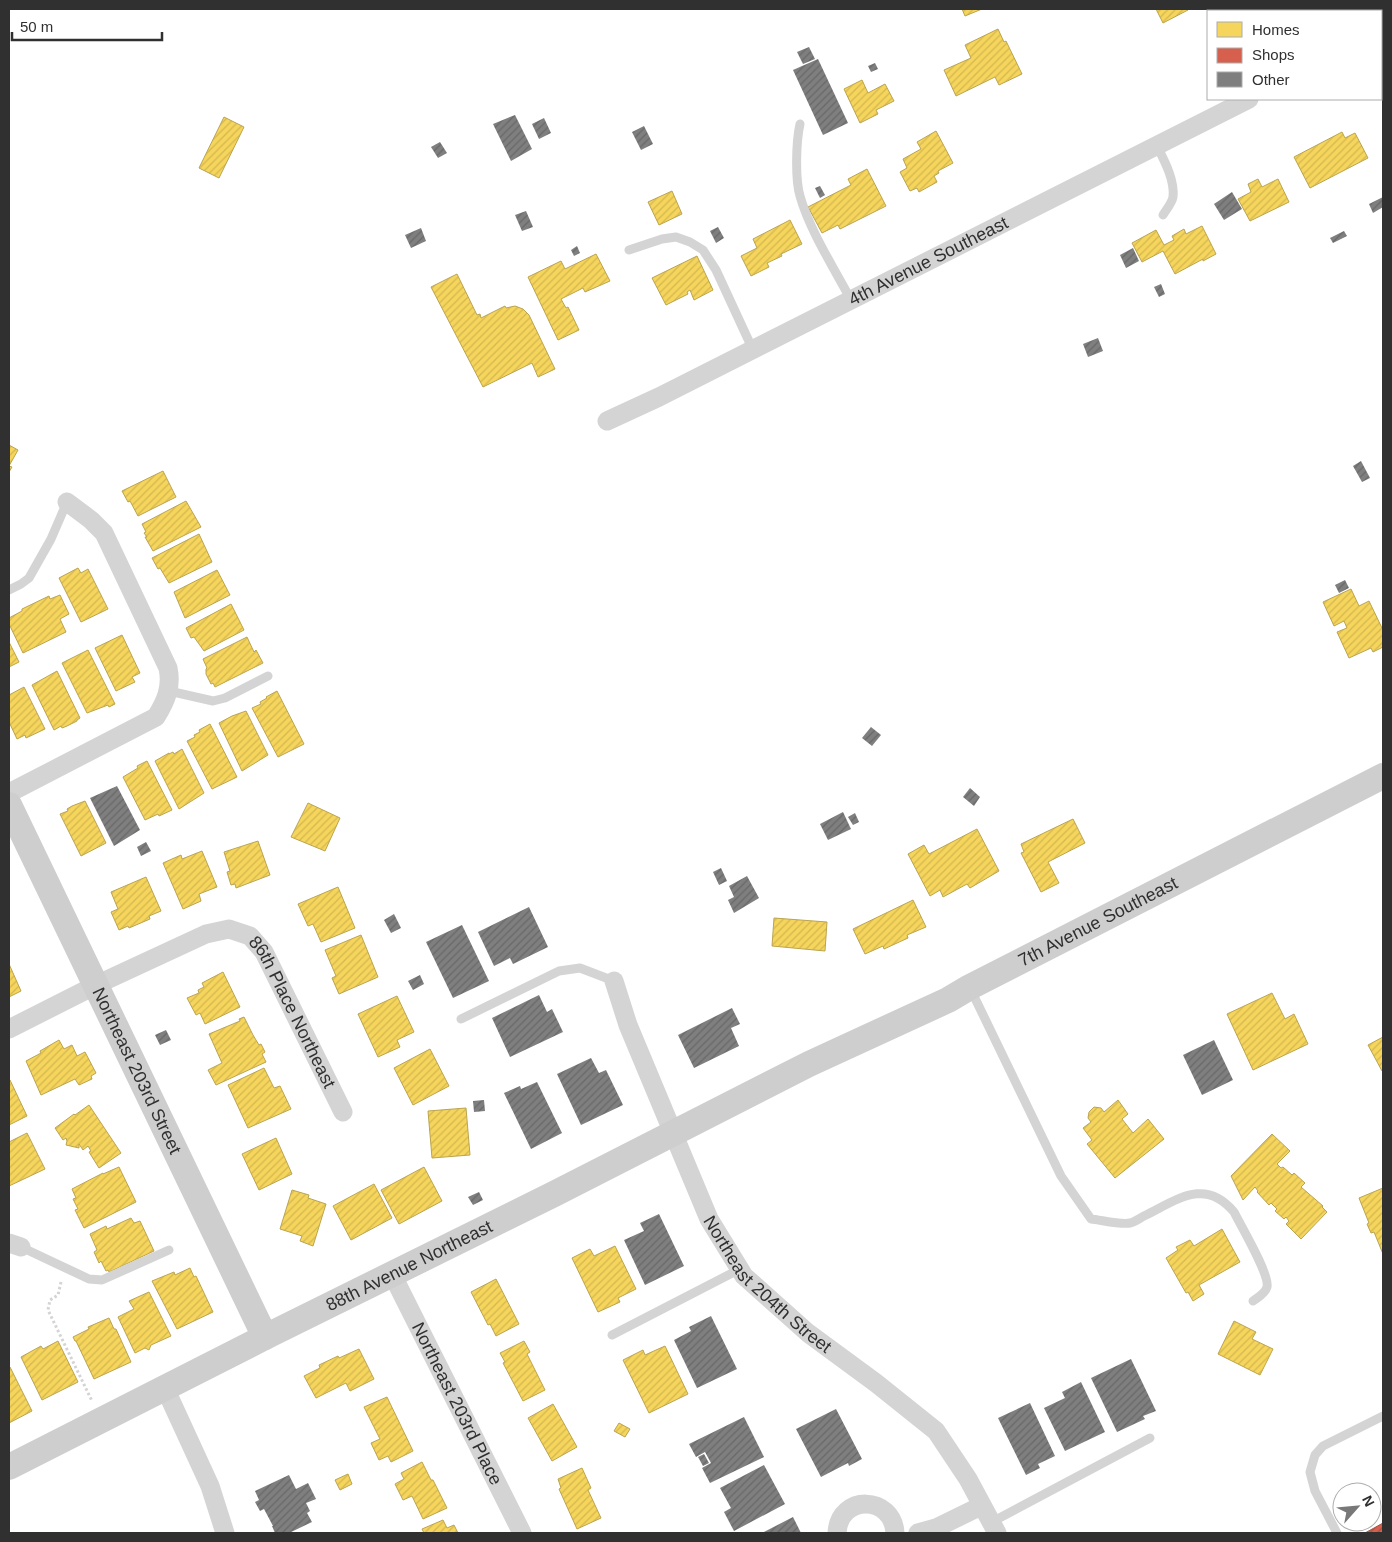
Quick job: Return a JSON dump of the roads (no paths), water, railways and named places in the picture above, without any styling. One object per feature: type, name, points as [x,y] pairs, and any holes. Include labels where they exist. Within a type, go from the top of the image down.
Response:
[{"type":"street","name":"4th Avenue Southeast","points":[[607,421],[753,350],[1247,100]]},
{"type":"street","points":[[9,793],[156,718],[169,692],[170,679],[168,668],[104,533],[91,520],[67,502]]},
{"type":"street","name":"7th Avenue Southeast","points":[[809,1064],[948,1000],[1383,776]]},
{"type":"street","name":"Northeast 203rd Street","points":[[9,805],[265,1337]]},
{"type":"street","name":"86th Place Northeast","points":[[9,1029],[96,985],[206,934],[229,929],[250,936],[264,952],[343,1112]]},
{"type":"street","name":"Northeast 204th Street","points":[[614,981],[628,1025],[709,1219],[744,1276],[808,1333],[876,1383],[936,1431],[968,1479],[989,1521]]},
{"type":"street","name":"88th Avenue Northeast","points":[[9,1468],[265,1337],[809,1064]]},
{"type":"street","name":"Northeast 203rd Place","points":[[392,1274],[522,1533]]},
{"type":"street","points":[[165,1388],[210,1486],[225,1533]]},
{"type":"street","points":[[837,1533],[839,1522],[844,1514],[860,1504],[869,1504],[878,1506],[886,1511],[892,1518],[895,1533]]},
{"type":"street","points":[[918,1533],[936,1528],[989,1521]]},
{"type":"lane","points":[[800,124],[797,138],[799,195],[806,215],[851,300]]},
{"type":"lane","points":[[1157,146],[1172,185],[1173,198],[1163,215]]},
{"type":"lane","points":[[629,250],[662,238],[676,237],[690,242],[703,250],[716,270],[753,350]]},
{"type":"lane","points":[[9,590],[29,578],[51,540],[67,502]]},
{"type":"lane","points":[[169,692],[213,701],[226,698],[268,676]]},
{"type":"lane","points":[[461,1019],[559,971],[580,968],[614,981]]},
{"type":"lane","points":[[970,987],[1061,1176],[1092,1219],[1129,1223],[1181,1198],[1196,1194],[1207,1193],[1214,1195],[1228,1204],[1234,1212],[1264,1271],[1267,1287],[1253,1301]]},
{"type":"lane","points":[[15,1245],[89,1279],[102,1280],[169,1250]]},
{"type":"lane","points":[[612,1335],[740,1269]]},
{"type":"lane","points":[[1337,1533],[1315,1491],[1310,1472],[1315,1455],[1323,1446],[1383,1416]]},
{"type":"lane","points":[[989,1521],[1150,1438]]}]
